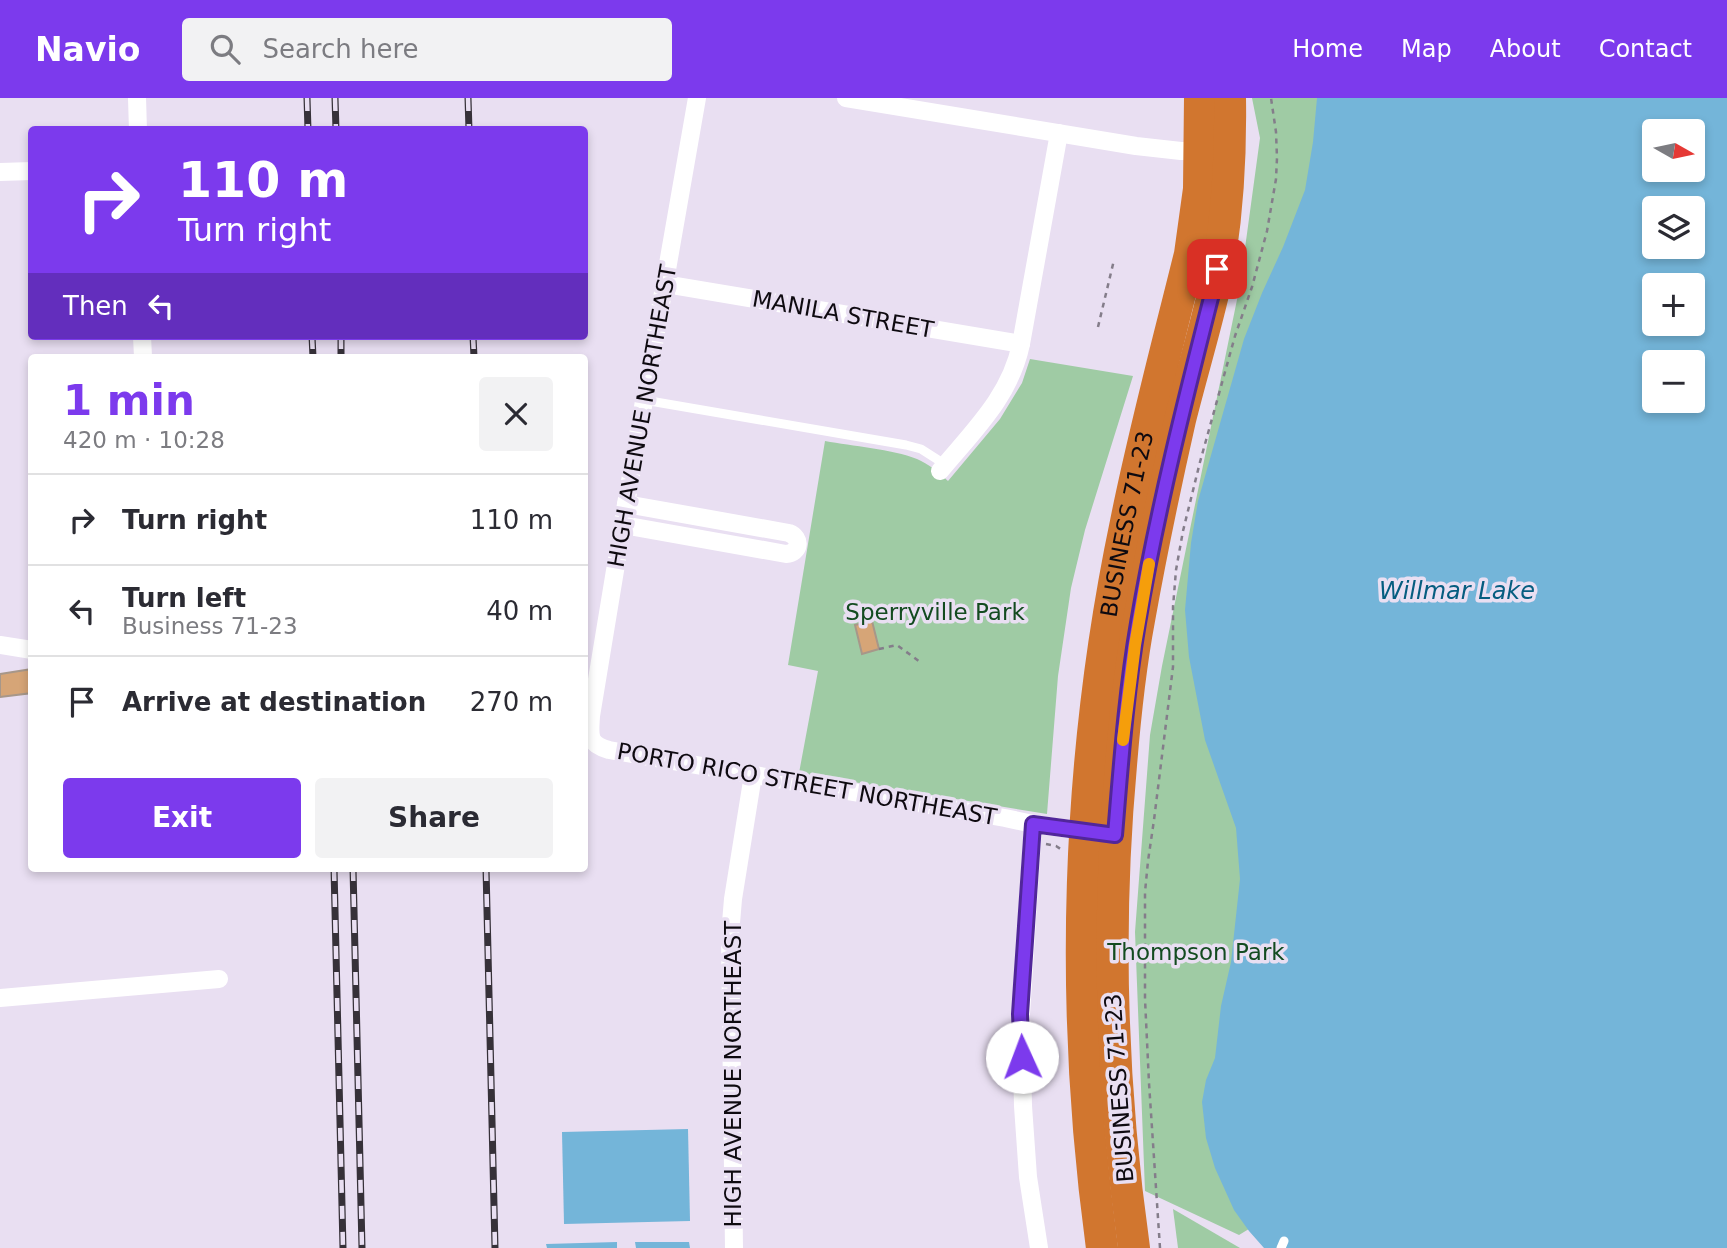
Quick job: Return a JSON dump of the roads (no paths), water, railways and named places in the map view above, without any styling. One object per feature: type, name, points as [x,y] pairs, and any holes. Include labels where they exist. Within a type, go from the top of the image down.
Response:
[{"type":"highway","name":"BUSINESS 71-23","points":[[1102,1248],[1094,1188],[1085,1072],[1082,910],[1126,708],[1138,623],[1156,530],[1213,290],[1224,227],[1215,151],[1200,98]]},
{"type":"highway","name":"BUSINESS 71-23","points":[[1215,151],[1230,98]]},
{"type":"highway","name":"BUSINESS 71-23","points":[[1100,833],[1125,1185],[1134,1248]]},
{"type":"street","points":[[137,98],[138,126]]},
{"type":"street","name":"HIGH AVENUE NORTHEAST","points":[[590,735],[626,504],[697,98]]},
{"type":"street","points":[[846,98],[1148,148],[1215,151]]},
{"type":"street","points":[[943,468],[990,411],[1003,393],[1014,370],[1059,133]]},
{"type":"street","points":[[0,172],[28,171]]},
{"type":"street","name":"MANILA STREET","points":[[665,284],[1021,344]]},
{"type":"street","points":[[623,525],[786,554],[792,554],[798,546],[795,535],[789,533],[626,504]]},
{"type":"street","points":[[0,645],[28,649]]},
{"type":"street","name":"PORTO RICO STREET NORTHEAST","points":[[590,735],[598,747],[609,750],[1033,824],[1100,833]]},
{"type":"street","name":"HIGH AVENUE NORTHEAST","points":[[734,1248],[730,936],[733,899],[753,775]]},
{"type":"street","points":[[1033,824],[1020,1014],[1028,1177],[1039,1248]]},
{"type":"street","points":[[0,998],[219,979]]},
{"type":"lane","points":[[644,400],[906,445],[920,449],[943,468]]},
{"type":"water","name":"Willmar Lake","points":[[1317,98],[1727,98],[1727,1248],[1264,1248],[1234,1210],[1215,1168],[1206,1138],[1202,1102],[1206,1080],[1215,1058],[1221,1006],[1231,962],[1240,879],[1236,828],[1205,740],[1189,657],[1185,610],[1191,543],[1198,501],[1244,339],[1305,190]]},
{"type":"water","points":[[688,1129],[690,1221],[564,1224],[562,1132]]},
{"type":"water","points":[[617,1242],[617,1248],[547,1248],[546,1244]]},
{"type":"water","points":[[635,1242],[689,1242],[690,1248],[636,1248]]},
{"type":"railway","points":[[307,98],[308,126]]},
{"type":"railway","points":[[335,98],[336,126]]},
{"type":"railway","points":[[468,98],[469,126]]},
{"type":"railway","points":[[312,340],[313,354]]},
{"type":"railway","points":[[341,340],[341,354]]},
{"type":"railway","points":[[473,340],[474,354]]},
{"type":"railway","points":[[334,872],[343,1248]]},
{"type":"railway","points":[[353,872],[362,1248]]},
{"type":"railway","points":[[486,872],[495,1248]]},
{"type":"park label","name":"Sperryville Park","points":[[935,612]]},
{"type":"park label","name":"Thompson Park","points":[[1196,952]]}]
